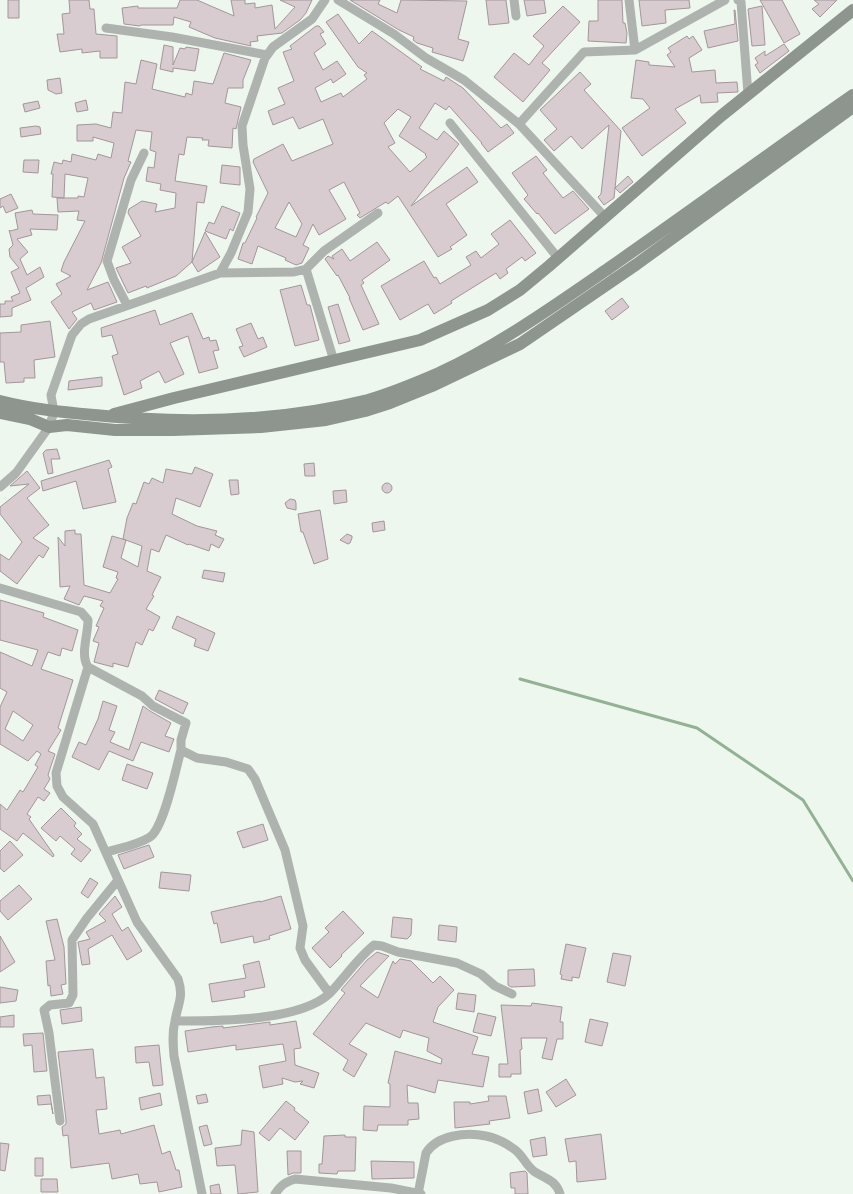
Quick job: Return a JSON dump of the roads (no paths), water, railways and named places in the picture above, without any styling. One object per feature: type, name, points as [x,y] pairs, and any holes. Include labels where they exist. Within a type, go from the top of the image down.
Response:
[{"type":"main road","points":[[105,416],[420,340],[488,310],[520,290],[748,94],[853,10]]},
{"type":"main road","points":[[0,401],[26,408],[54,412],[161,420],[255,417],[325,409],[371,399],[439,373],[477,354],[528,323],[853,95]]},
{"type":"main road","points":[[0,413],[30,419],[49,426],[67,425],[145,431],[261,427],[326,420],[364,411],[432,386],[520,344],[637,264],[853,107]]},
{"type":"main road","points":[[145,431],[161,420],[174,398]]},
{"type":"street","points":[[220,273],[231,253],[248,212],[250,189],[242,126],[268,55],[273,47],[312,19],[325,0]]},
{"type":"street","points":[[338,0],[394,34],[426,58],[464,80],[519,124],[604,217]]},
{"type":"street","points":[[514,0],[516,16]]},
{"type":"street","points":[[629,0],[635,50]]},
{"type":"street","points":[[519,124],[584,52],[635,50],[726,0]]},
{"type":"street","points":[[738,0],[741,2],[748,94]]},
{"type":"street","points":[[106,28],[172,37],[268,55]]},
{"type":"street","points":[[450,124],[558,258]]},
{"type":"street","points":[[127,305],[107,261],[131,180],[144,153]]},
{"type":"street","points":[[0,487],[16,473],[49,426],[54,412],[51,395],[72,335],[81,324],[89,319],[127,305],[220,273],[294,272],[306,269],[324,251],[378,213]]},
{"type":"street","points":[[306,269],[334,361]]},
{"type":"street","points":[[0,588],[81,612],[88,620],[84,660],[88,667],[142,696],[153,706],[186,723],[181,740],[181,750],[166,805],[156,832],[149,838],[107,852]]},
{"type":"street","points":[[88,667],[56,773],[57,786],[63,797],[93,824],[138,922],[178,979],[182,996],[175,1020],[174,1056],[202,1194]]},
{"type":"street","points":[[181,750],[197,758],[226,762],[248,769],[256,779],[285,850],[302,926],[300,948],[305,960],[329,993]]},
{"type":"street","points":[[60,1121],[49,1033],[44,1010],[50,1005],[69,1003],[73,994],[72,940],[118,880]]},
{"type":"street","points":[[175,1020],[228,1021],[274,1015],[310,1006],[329,993],[374,945],[398,952],[457,963],[481,974],[495,986],[512,994]]},
{"type":"street","points":[[275,1194],[286,1181],[295,1180],[391,1188],[420,1194],[426,1153],[429,1148],[441,1140],[454,1136],[475,1135],[494,1138],[514,1149],[535,1172],[553,1182],[560,1194]]},
{"type":"waterway","points":[[520,679],[697,728],[803,800],[853,881]]}]
